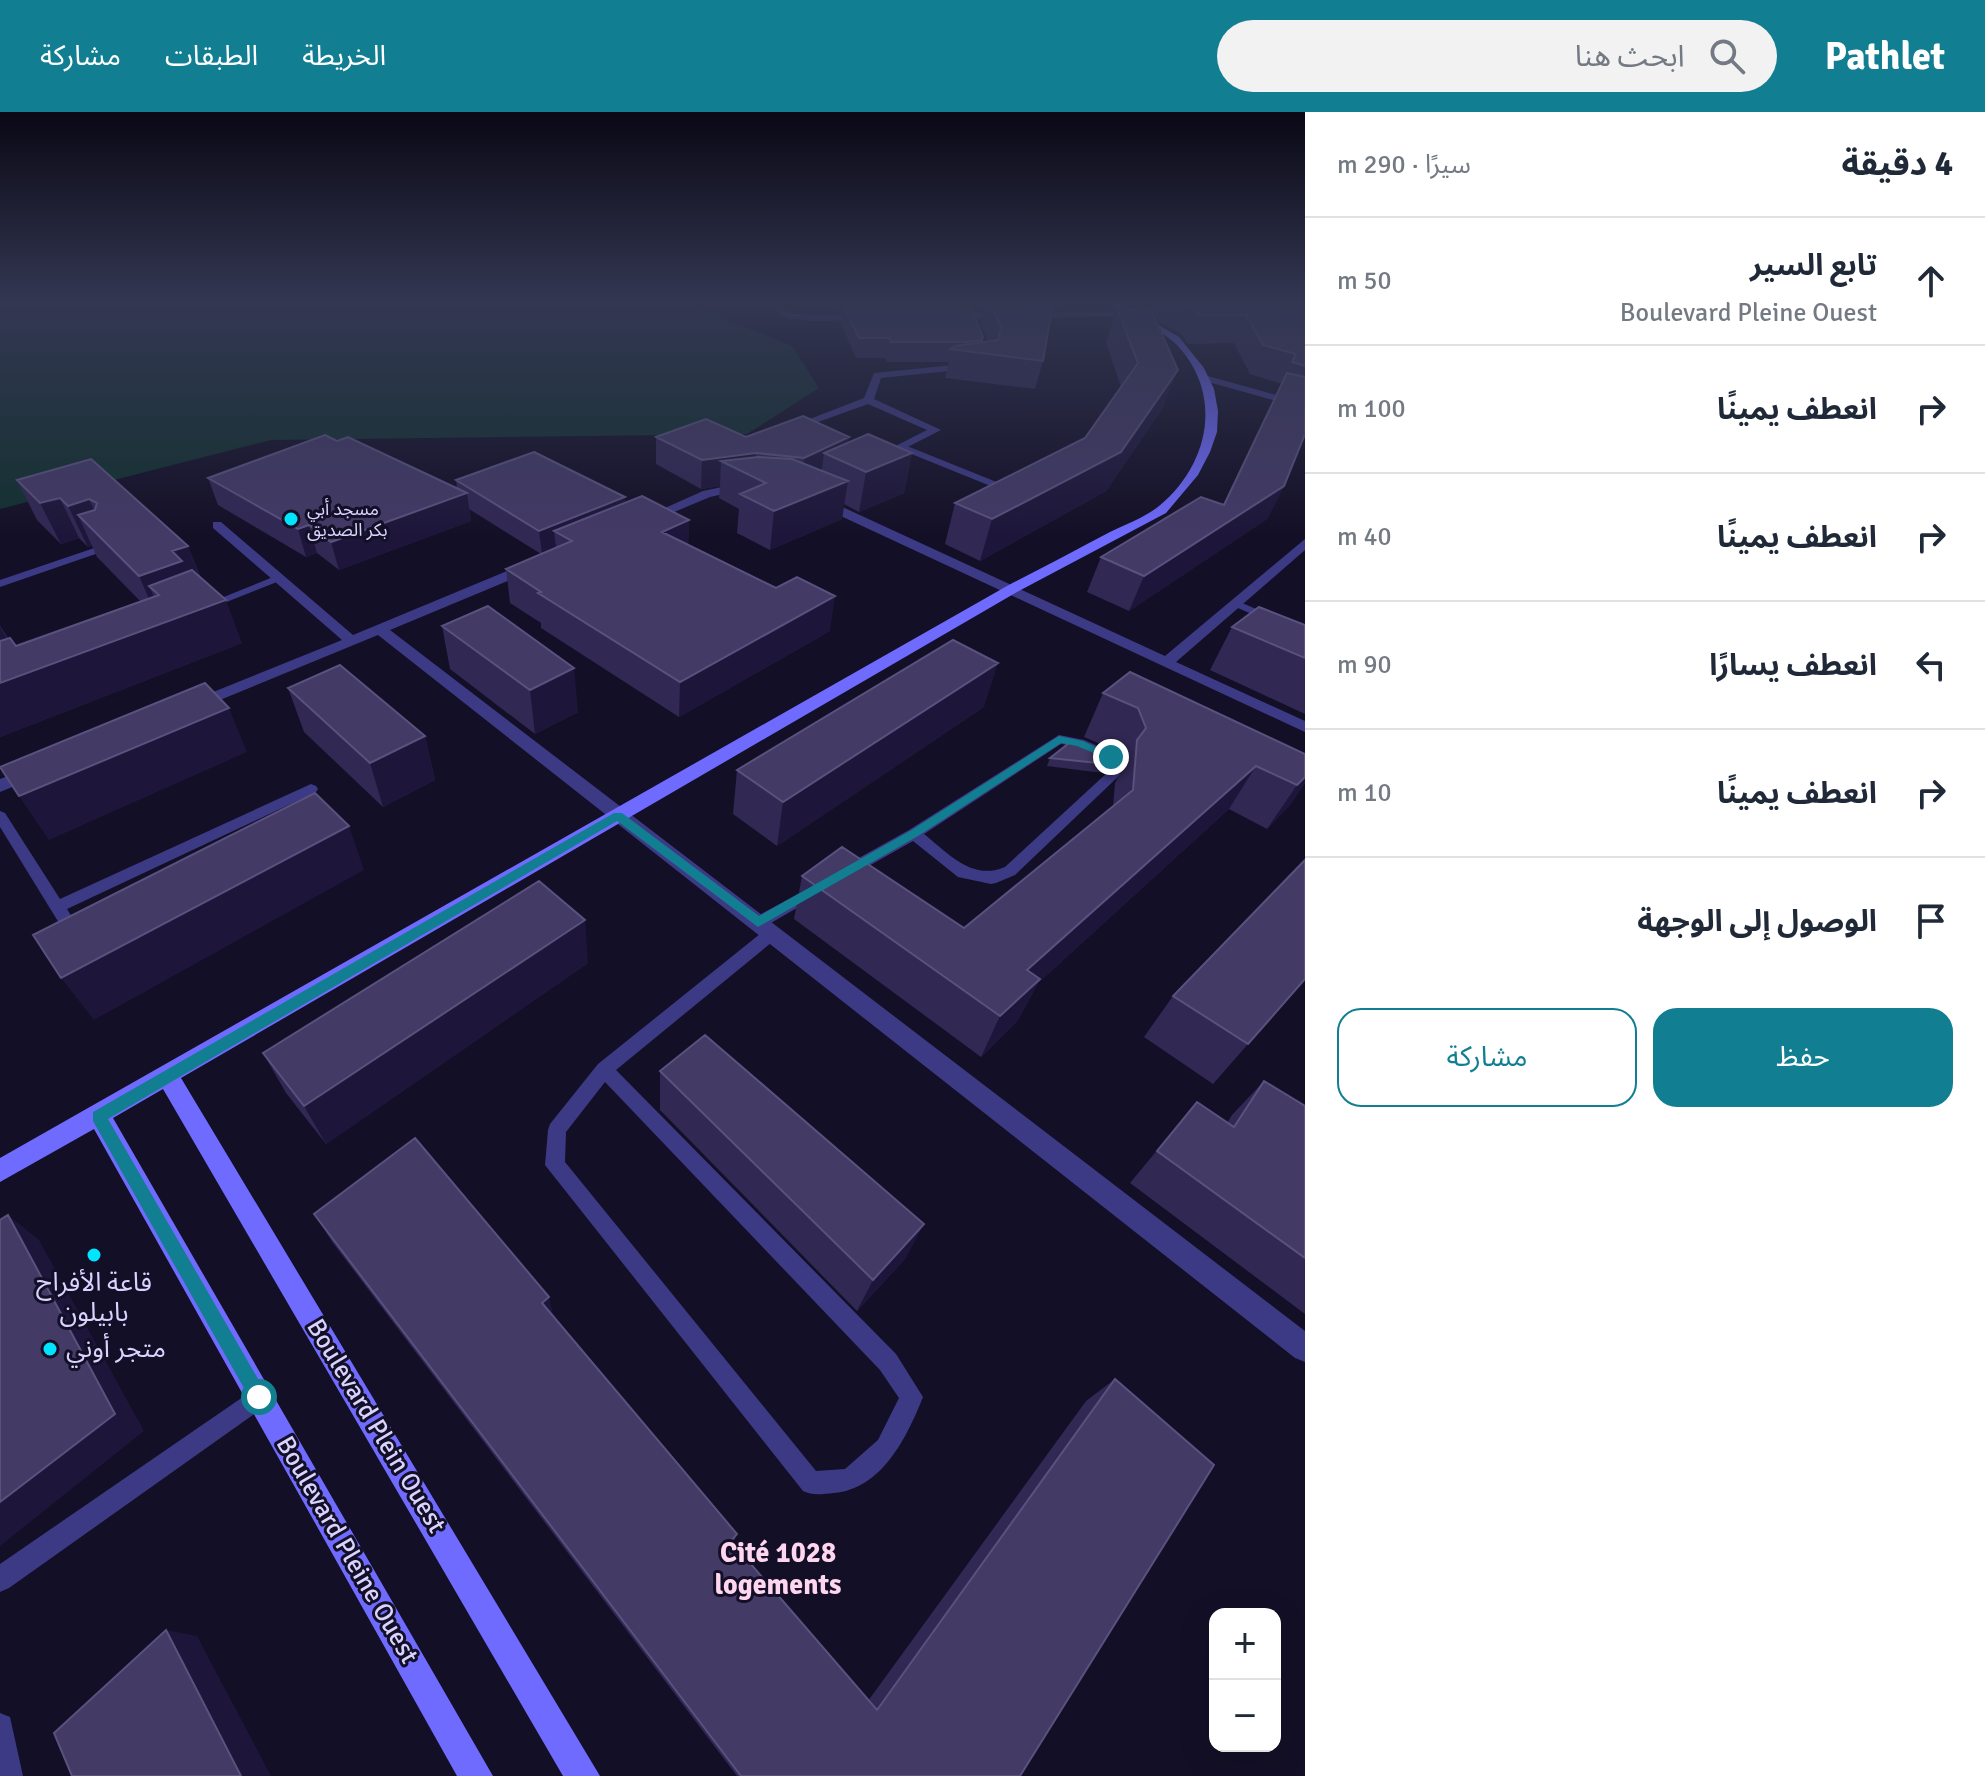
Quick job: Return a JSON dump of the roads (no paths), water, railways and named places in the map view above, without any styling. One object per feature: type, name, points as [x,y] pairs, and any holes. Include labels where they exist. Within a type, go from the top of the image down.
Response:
[{"type":"main road","points":[[0,1171],[1012,589],[1162,510],[1182,491],[1200,467],[1210,441],[1213,419],[1205,381]]},
{"type":"main road","name":"Boulevard Plein Ouest","points":[[168,1076],[583,1776]]},
{"type":"main road","name":"Boulevard Pleine Ouest","points":[[99,1116],[476,1776]]},
{"type":"street","points":[[868,400],[875,381]]},
{"type":"street","points":[[1214,381],[1305,406]]},
{"type":"street","points":[[774,435],[868,400],[936,430],[859,467]]},
{"type":"street","points":[[636,523],[707,494],[736,486],[764,486]]},
{"type":"street","points":[[802,493],[1305,727]]},
{"type":"street","points":[[217,525],[352,641]]},
{"type":"street","points":[[1167,662],[1305,543]]},
{"type":"street","points":[[176,713],[550,558]]},
{"type":"street","points":[[380,629],[1305,1348]]},
{"type":"street","points":[[0,786],[44,768]]},
{"type":"lane","points":[[902,447],[1006,489]]},
{"type":"lane","points":[[0,584],[109,546]]},
{"type":"lane","points":[[190,613],[278,578]]},
{"type":"lane","points":[[1235,603],[1305,634]]},
{"type":"lane","points":[[604,1069],[888,1362],[912,1397],[886,1448],[850,1480],[811,1483],[555,1165],[557,1130],[604,1069],[765,928],[1059,739],[1079,743],[1111,757],[1115,773],[1010,871],[991,879],[963,873],[914,834]]},
{"type":"lane","points":[[60,906],[311,789]]},
{"type":"lane","points":[[0,816],[60,906],[73,932]]},
{"type":"lane","points":[[0,1579],[259,1397]]},
{"type":"lane","points":[[0,1727],[9,1776]]},
{"type":"place","name":"مسجد أبي بكر الصديق","points":[[291,519]]},
{"type":"place","name":"قاعة الأفراح بابيلون","points":[[94,1255]]},
{"type":"place","name":"متجر أوني","points":[[50,1349]]},
{"type":"district","name":"Cité 1028 logements","points":[[778,1569]]}]
